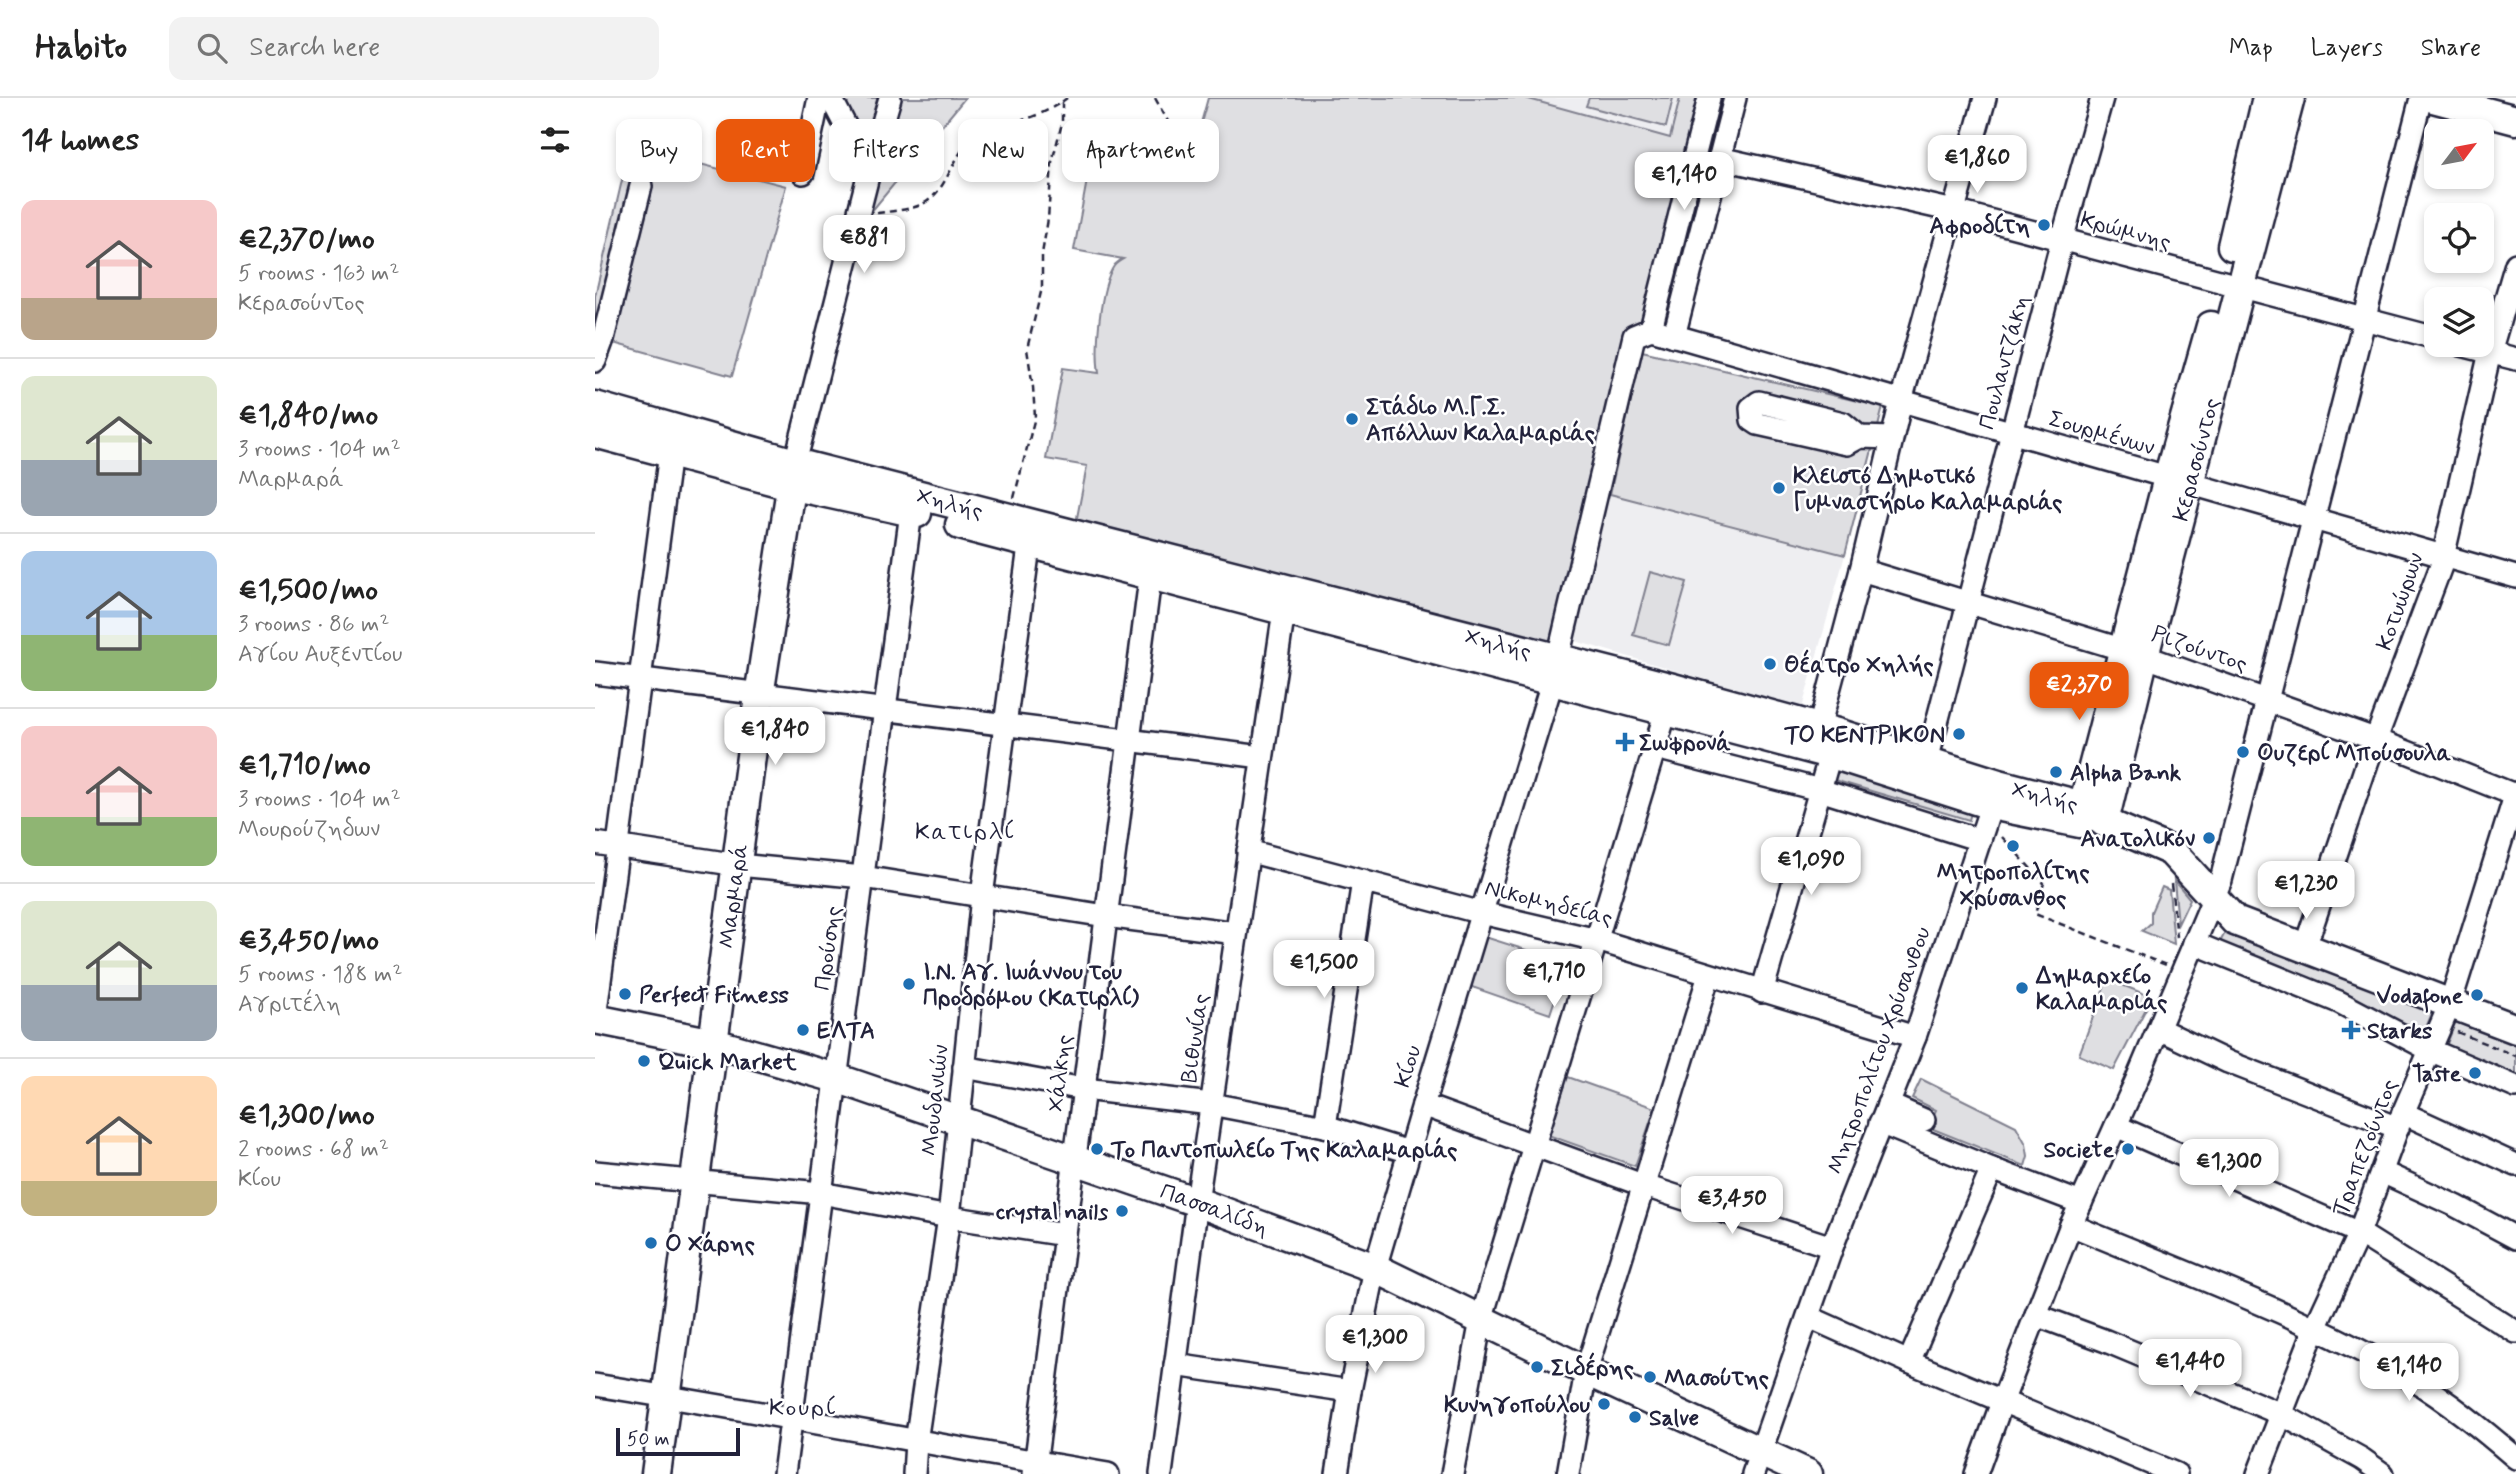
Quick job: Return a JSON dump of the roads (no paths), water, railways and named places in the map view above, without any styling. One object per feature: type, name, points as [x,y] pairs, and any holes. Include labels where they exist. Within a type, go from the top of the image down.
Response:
[{"type":"main road","name":"Κερασούντος","points":[[2232,285],[2267,98]]},
{"type":"main road","name":"Κερασούντος","points":[[2093,814],[2232,285],[2290,98]]},
{"type":"main road","points":[[2433,98],[2516,120]]},
{"type":"main road","name":"Χηλής","points":[[595,406],[911,512],[1024,528]]},
{"type":"main road","name":"Χηλής","points":[[595,433],[670,453],[793,474],[1024,528],[1670,699],[1927,761],[1995,794]]},
{"type":"main road","name":"Μαρμαρά","points":[[656,1474],[759,695],[793,474]]},
{"type":"main road","name":"Χηλής","points":[[1152,564],[1284,611],[1554,668]]},
{"type":"main road","name":"Χηλής","points":[[1828,738],[2083,824],[2093,814]]},
{"type":"main road","points":[[2093,814],[2167,849],[2235,921],[2305,947],[2452,1017],[2516,1029]]},
{"type":"main road","name":"Πασσαλίδη","points":[[595,1018],[714,1043],[836,1078],[1197,1202],[1375,1268],[1586,1371],[1758,1463],[1808,1474]]},
{"type":"street","points":[[815,119],[819,98]]},
{"type":"street","points":[[831,98],[842,119]]},
{"type":"street","points":[[884,119],[890,98]]},
{"type":"street","points":[[1651,329],[1709,98]]},
{"type":"street","points":[[1674,336],[1734,98]]},
{"type":"street","points":[[1762,992],[1820,790],[1861,570],[1901,401],[1985,98]]},
{"type":"street","name":"Πουλαντζάκη","points":[[1927,761],[2062,240],[2102,98]]},
{"type":"street","points":[[1982,1473],[2001,1402],[2071,1225],[2159,1029],[2221,880],[2421,98]]},
{"type":"street","name":"Κρώμνης","points":[[1719,158],[1954,211],[2424,335]]},
{"type":"street","points":[[793,474],[865,182]]},
{"type":"street","points":[[595,361],[603,339],[641,187]]},
{"type":"street","name":"Κοτυώρων","points":[[2494,338],[2516,264]]},
{"type":"street","name":"Σουρμένων","points":[[1651,329],[2516,577]]},
{"type":"street","name":"Κίου","points":[[1337,1474],[1350,1391],[1375,1268],[1554,668],[1632,340],[1651,329]]},
{"type":"street","points":[[2494,353],[2516,359]]},
{"type":"street","name":"Κοτυώρων","points":[[2305,947],[2367,763],[2443,556],[2489,357]]},
{"type":"street","points":[[1860,438],[1892,438]]},
{"type":"street","points":[[595,1018],[670,453]]},
{"type":"street","name":"Προύσης","points":[[784,1474],[911,512]]},
{"type":"street","name":"Μουδανιών","points":[[914,1474],[916,1442],[949,1217],[1024,528]]},
{"type":"street","name":"Χάλκης","points":[[1035,1468],[1152,564]]},
{"type":"street","name":"Ριζούντος","points":[[1861,570],[2134,653],[2267,699],[2516,794]]},
{"type":"street","name":"Βιθυνίας","points":[[1161,1474],[1197,1202],[1284,611]]},
{"type":"street","points":[[595,673],[1262,757]]},
{"type":"street","points":[[1453,1474],[1482,1320],[1670,699]]},
{"type":"street","points":[[1655,748],[1820,790],[1990,838]]},
{"type":"street","name":"Μητροπολίτου Χρύσανθου","points":[[1758,1463],[1832,1247],[1990,838],[1995,794]]},
{"type":"street","name":"Τραπεζούντος","points":[[2258,1474],[2315,1328],[2359,1233],[2430,1050],[2452,1017],[2511,831],[2516,794]]},
{"type":"street","points":[[595,843],[738,864],[863,877],[1106,916],[1236,933]]},
{"type":"street","name":"Νικομηδείας","points":[[1248,851],[1482,913],[1597,940],[1915,1037]]},
{"type":"street","points":[[1325,1126],[1363,881]]},
{"type":"street","points":[[2194,943],[2339,1002],[2430,1050],[2516,1087]]},
{"type":"street","points":[[1568,1474],[1586,1371],[1709,975]]},
{"type":"street","points":[[2159,1029],[2228,1062],[2401,1121],[2516,1165]]},
{"type":"street","points":[[964,1067],[1084,1089],[1211,1104],[1325,1126],[1409,1152]]},
{"type":"street","points":[[1423,1105],[1645,1186],[1832,1247]]},
{"type":"street","points":[[1884,1114],[1992,1170],[2081,1203]]},
{"type":"street","points":[[1884,1114],[1924,1120]]},
{"type":"street","points":[[2116,1126],[2359,1233],[2516,1332]]},
{"type":"street","points":[[1909,1362],[1992,1170]]},
{"type":"street","points":[[2382,1171],[2516,1238]]},
{"type":"street","points":[[595,1172],[821,1193],[1065,1235]]},
{"type":"street","points":[[2071,1225],[2315,1328],[2410,1378],[2470,1419],[2516,1458]]},
{"type":"street","points":[[2036,1315],[2281,1413],[2383,1474]]},
{"type":"street","points":[[1808,1317],[2001,1402],[2176,1474]]},
{"type":"street","points":[[1175,1365],[1350,1391]]},
{"type":"street","points":[[595,1385],[791,1417],[1035,1468],[1108,1474]]},
{"type":"place","name":"Αφροδίτη","points":[[2044,225]]},
{"type":"place","name":"Στάδιο Μ.Γ.Σ. Απόλλων Καλαμαριάς","points":[[1352,419]]},
{"type":"place","name":"Κλειστό Δημοτικό Γυμναστήριο Καλαμαριάς","points":[[1779,488]]},
{"type":"place","name":"Θέατρο Χηλής","points":[[1770,664]]},
{"type":"place","name":"ΤΟ ΚΕΝΤΡΙΚΟΝ","points":[[1959,734]]},
{"type":"place","name":"Σωφρονά","points":[[1625,742]]},
{"type":"place","name":"Ουζερί Μπούσουλα","points":[[2243,752]]},
{"type":"place","name":"Alpha Bank","points":[[2056,772]]},
{"type":"place","name":"Ανατολικόν","points":[[2209,838]]},
{"type":"place","name":"Μητροπολίτης Χρύσανθος","points":[[2013,846]]},
{"type":"place","name":"Ι.Ν. Αγ. Ιωάννου του Προδρόμου (Κατιρλί)","points":[[909,984]]},
{"type":"place","name":"Δημαρχείο Καλαμαριάς","points":[[2022,988]]},
{"type":"place","name":"Perfect Fitness","points":[[625,994]]},
{"type":"place","name":"Vodafone","points":[[2477,995]]},
{"type":"place","name":"ΕΛΤΑ","points":[[803,1030]]},
{"type":"place","name":"Starks","points":[[2351,1030]]},
{"type":"place","name":"Quick Market","points":[[644,1061]]},
{"type":"place","name":"Taste","points":[[2475,1073]]},
{"type":"place","name":"Το Παντοπωλείο Της Καλαμαριάς","points":[[1097,1149]]},
{"type":"place","name":"Societe","points":[[2128,1149]]},
{"type":"place","name":"crystal nails","points":[[1122,1211]]},
{"type":"place","name":"Ο Χάρης","points":[[651,1243]]},
{"type":"place","name":"Σιδέρης","points":[[1537,1367]]},
{"type":"place","name":"Μασούτης","points":[[1650,1377]]},
{"type":"place","name":"Κυνηγοπούλου","points":[[1604,1404]]},
{"type":"place","name":"Salve","points":[[1635,1417]]},
{"type":"district","name":"Κατιρλί","points":[[965,831]]},
{"type":"district","name":"Κουρί","points":[[803,1407]]}]
